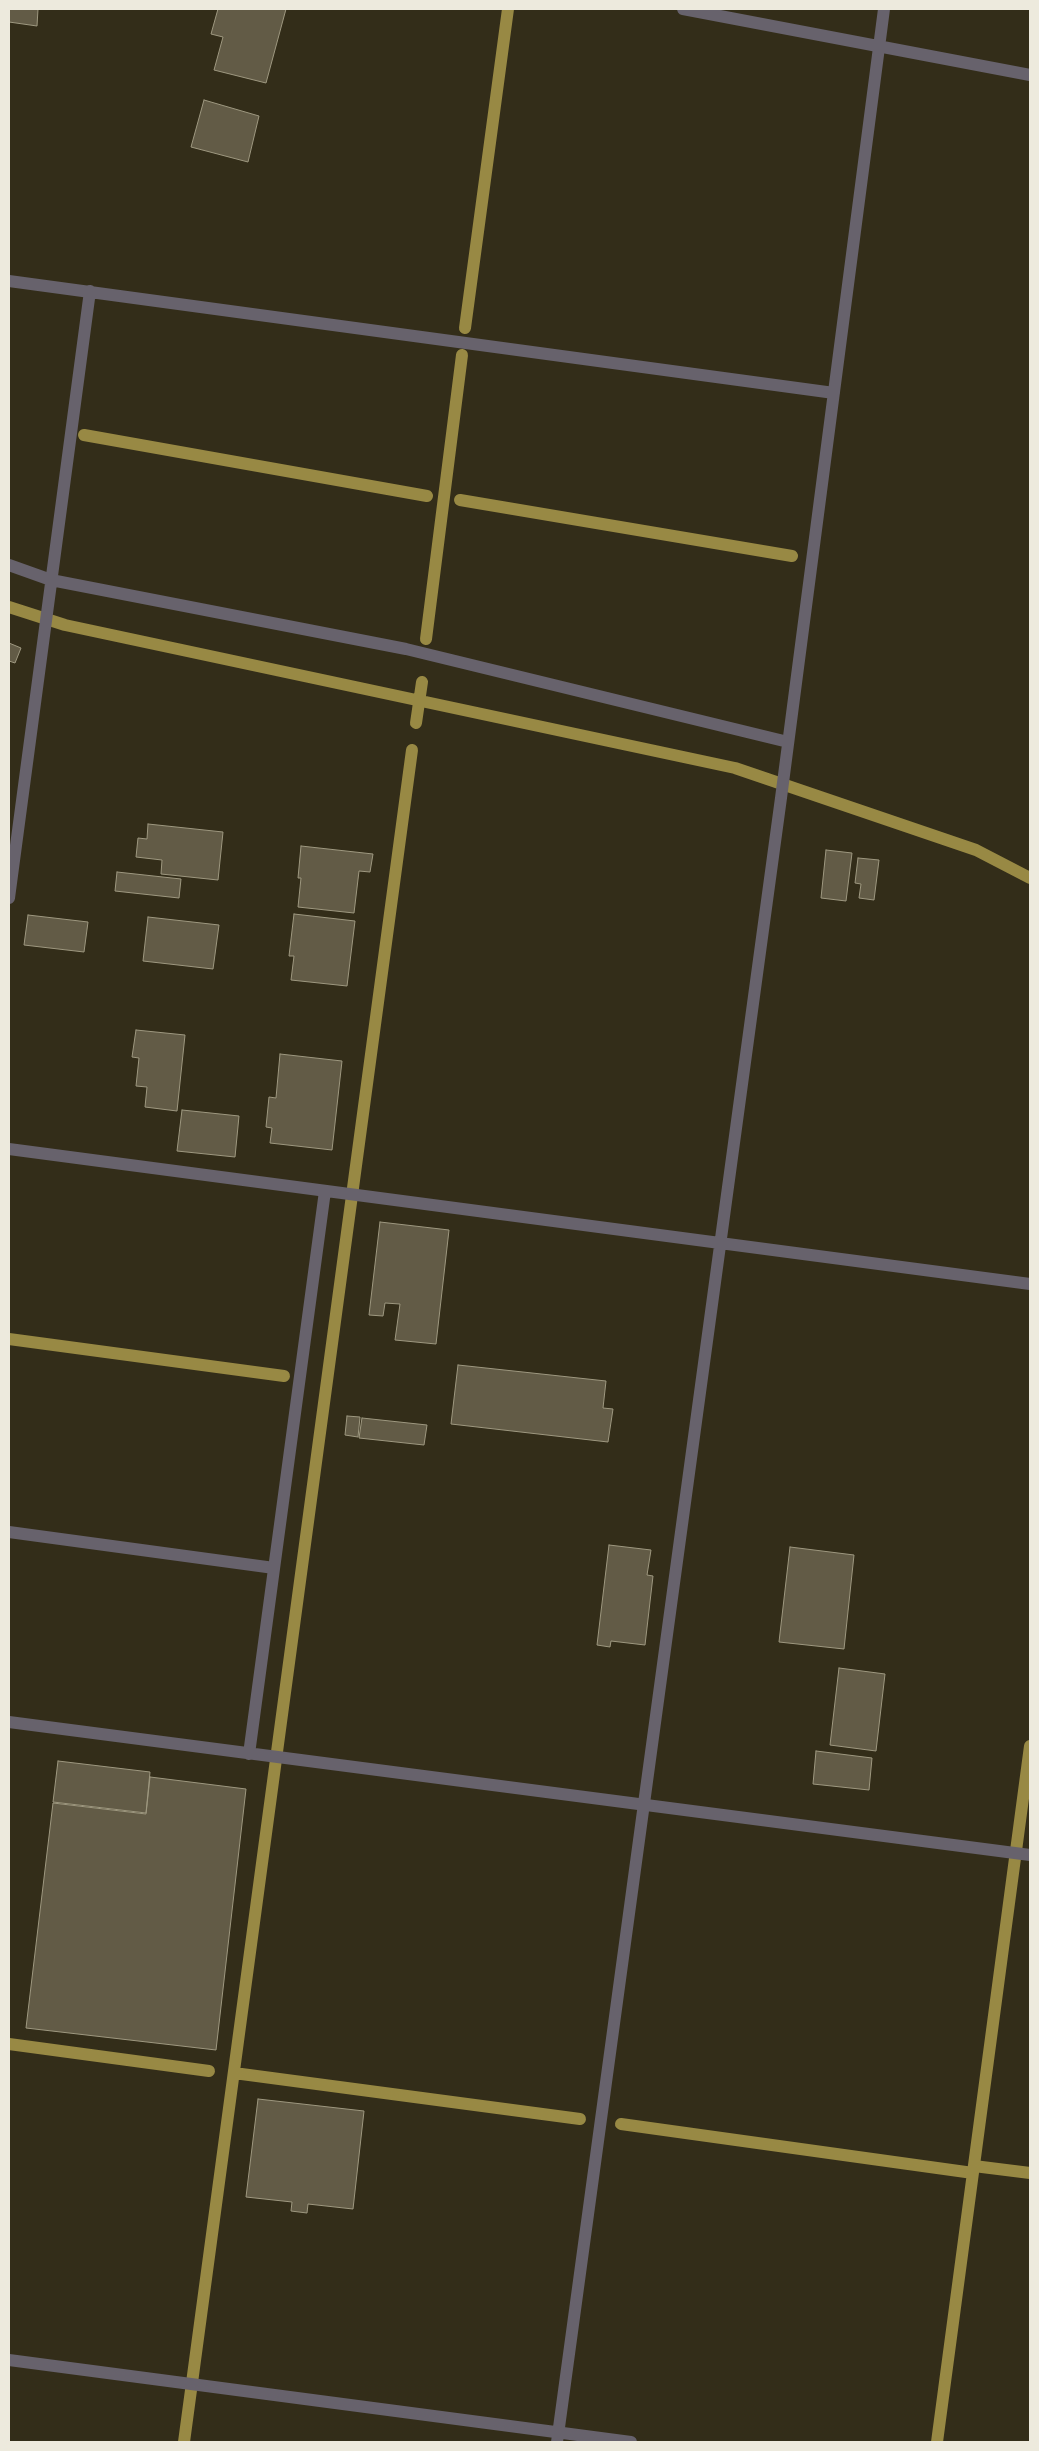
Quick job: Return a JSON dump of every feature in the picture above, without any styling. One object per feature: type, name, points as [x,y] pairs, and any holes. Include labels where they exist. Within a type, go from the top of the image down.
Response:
[{"type":"street","points":[[683,9],[1030,75]]},
{"type":"street","points":[[557,2437],[781,798],[884,9]]},
{"type":"street","points":[[9,281],[834,393]]},
{"type":"street","points":[[9,898],[90,291]]},
{"type":"street","points":[[9,565],[51,580],[406,649],[788,742]]},
{"type":"street","points":[[9,1149],[1030,1284]]},
{"type":"street","points":[[254,1754],[274,1568],[325,1191]]},
{"type":"street","points":[[9,1532],[274,1568]]},
{"type":"street","points":[[9,1722],[1030,1855]]},
{"type":"street","points":[[9,2360],[207,2386],[557,2437],[631,2442]]},
{"type":"building","points":[[9,9],[38,9],[37,26],[9,22]]},
{"type":"building","points":[[218,9],[286,9],[266,83],[214,70],[223,37],[211,34]]},
{"type":"building","points":[[204,100],[259,116],[248,162],[191,147]]},
{"type":"building","points":[[9,643],[21,648],[15,663],[9,661]]},
{"type":"building","points":[[148,824],[223,832],[218,880],[161,874],[162,860],[136,857],[138,838],[147,839]]},
{"type":"building","points":[[301,846],[373,854],[370,872],[359,871],[354,913],[298,907],[301,878],[298,878]]},
{"type":"building","points":[[826,850],[852,853],[846,901],[821,898]]},
{"type":"building","points":[[858,858],[879,860],[874,900],[859,898],[861,884],[855,883]]},
{"type":"building","points":[[117,872],[181,879],[179,898],[115,891]]},
{"type":"building","points":[[294,914],[355,921],[347,986],[291,980],[294,956],[289,956]]},
{"type":"building","points":[[28,915],[88,922],[84,952],[24,945]]},
{"type":"building","points":[[148,917],[219,925],[213,969],[143,961]]},
{"type":"building","points":[[136,1030],[185,1035],[177,1111],[145,1107],[147,1087],[136,1086],[139,1058],[132,1057]]},
{"type":"building","points":[[280,1054],[342,1061],[332,1150],[270,1143],[272,1128],[266,1127],[269,1097],[276,1098]]},
{"type":"building","points":[[182,1110],[239,1116],[235,1157],[177,1151]]},
{"type":"building","points":[[380,1222],[449,1230],[436,1344],[395,1340],[400,1304],[385,1303],[383,1316],[369,1315]]},
{"type":"building","points":[[458,1365],[606,1381],[603,1408],[613,1409],[608,1442],[451,1424]]},
{"type":"building","points":[[347,1416],[360,1417],[358,1437],[345,1435]]},
{"type":"building","points":[[362,1418],[427,1425],[424,1445],[359,1438]]},
{"type":"building","points":[[609,1545],[651,1550],[647,1575],[653,1576],[645,1645],[611,1641],[610,1647],[597,1645]]},
{"type":"building","points":[[790,1547],[854,1555],[844,1649],[779,1642]]},
{"type":"building","points":[[839,1668],[885,1674],[876,1751],[830,1745]]},
{"type":"building","points":[[816,1751],[872,1758],[869,1790],[813,1784]]},
{"type":"building","points":[[58,1761],[150,1772],[146,1813],[53,1802]]},
{"type":"building","points":[[150,1777],[246,1789],[216,2050],[26,2028],[53,1803],[146,1814]]},
{"type":"building","points":[[258,2099],[364,2111],[353,2209],[308,2204],[307,2213],[291,2211],[292,2202],[246,2197]]},
{"type":"waterway","points":[[465,328],[508,9]]},
{"type":"waterway","points":[[426,639],[462,355]]},
{"type":"waterway","points":[[84,435],[427,496]]},
{"type":"waterway","points":[[460,500],[792,556]]},
{"type":"waterway","points":[[9,607],[65,625],[735,768],[976,850],[1030,878]]},
{"type":"waterway","points":[[416,723],[422,682]]},
{"type":"waterway","points":[[184,2442],[412,750]]},
{"type":"waterway","points":[[9,1339],[284,1376]]},
{"type":"waterway","points":[[937,2442],[1030,1746]]},
{"type":"waterway","points":[[9,2044],[209,2071]]},
{"type":"waterway","points":[[234,2073],[580,2119]]},
{"type":"waterway","points":[[621,2124],[973,2173]]},
{"type":"waterway","points":[[974,2166],[1030,2173]]}]
